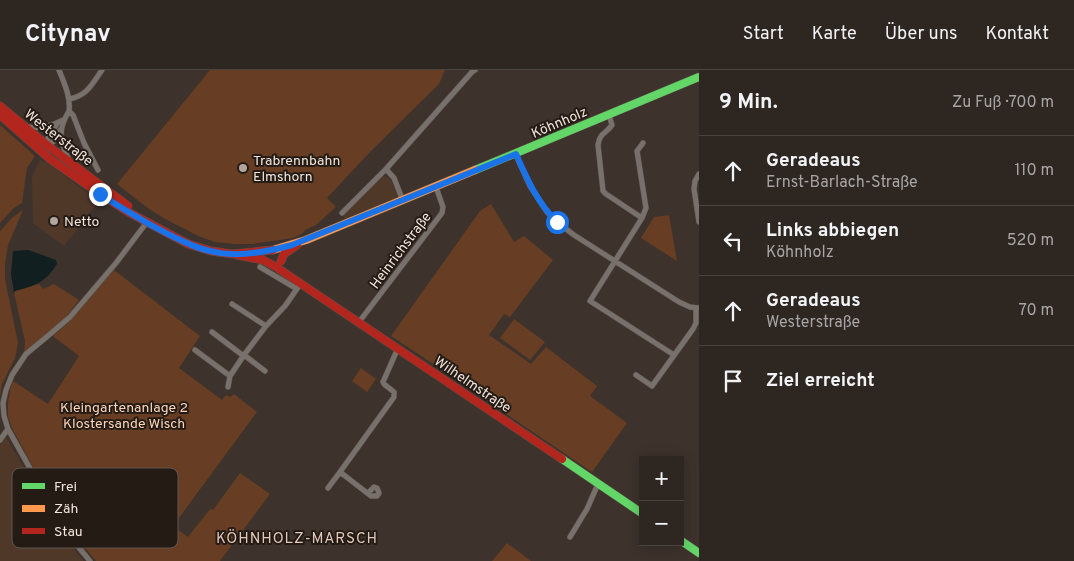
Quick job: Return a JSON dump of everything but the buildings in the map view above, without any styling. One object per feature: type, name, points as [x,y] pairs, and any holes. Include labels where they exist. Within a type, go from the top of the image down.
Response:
[{"type":"main road","name":"Köhnholz","points":[[147,222],[188,244],[211,251],[232,254],[274,250],[306,240],[402,201],[699,77]]},
{"type":"main road","name":"Westerstraße","points":[[0,106],[45,149],[71,164],[147,222]]},
{"type":"main road","name":"Westerstraße","points":[[0,115],[108,200],[147,222]]},
{"type":"main road","points":[[232,254],[278,264],[284,254],[306,240]]},
{"type":"main road","name":"Wilhelmstraße","points":[[274,250],[278,264],[299,286],[359,322],[639,511]]},
{"type":"main road","points":[[684,543],[699,553]]},
{"type":"street","points":[[59,70],[69,99],[70,111],[98,170]]},
{"type":"street","points":[[69,99],[86,92],[102,70]]},
{"type":"street","points":[[342,213],[386,169],[473,71]]},
{"type":"street","points":[[45,149],[53,142],[59,125],[70,111]]},
{"type":"street","points":[[608,114],[612,125],[599,138],[598,145],[604,191],[642,218]]},
{"type":"street","points":[[23,126],[40,128],[59,125]]},
{"type":"street","points":[[59,125],[63,144],[71,164]]},
{"type":"street","points":[[643,143],[637,151],[646,208],[642,218],[590,301],[674,355]]},
{"type":"street","points":[[516,154],[530,186],[547,212],[557,222],[574,235],[679,302],[697,308],[696,322],[693,329],[652,386],[636,375]]},
{"type":"street","points":[[386,169],[394,178],[402,201]]},
{"type":"street","points":[[699,174],[695,181],[694,189],[699,222]]},
{"type":"street","name":"Heinrichstraße","points":[[359,322],[442,213],[443,207],[436,187]]},
{"type":"street","points":[[30,468],[8,429],[4,416],[6,390],[12,375],[26,354],[70,317],[116,263],[147,222]]},
{"type":"street","points":[[228,387],[230,376],[244,354],[266,326],[286,306],[299,286],[260,267]]},
{"type":"street","points":[[232,304],[266,326]]},
{"type":"street","points":[[212,332],[265,371]]},
{"type":"street","points":[[328,488],[394,397],[394,392],[383,382],[398,348]]},
{"type":"street","points":[[195,350],[230,376]]},
{"type":"street","points":[[0,440],[8,429]]},
{"type":"street","points":[[340,472],[368,493]]},
{"type":"street","points":[[570,537],[587,509],[598,484]]},
{"type":"street","points":[[79,548],[90,561]]},
{"type":"shaded area","points":[[40,160],[50,165],[99,201],[64,246],[33,223],[32,176]]},
{"type":"shaded area","points":[[381,176],[391,180],[398,197],[345,219],[342,215]]},
{"type":"shaded area","points":[[28,250],[56,260],[57,264],[44,279],[14,293],[11,274],[13,251]]},
{"type":"shaded area","points":[[6,437],[24,468],[12,468],[12,548],[73,548],[84,561],[0,561],[0,445]]},
{"type":"green space","name":"Trabrennbahn Elmshorn","points":[[210,70],[445,70],[439,84],[371,151],[327,198],[336,207],[316,225],[293,238],[253,244],[235,244],[215,242],[198,236],[149,209],[117,184]]},
{"type":"green space","points":[[0,125],[35,156],[27,168],[22,203],[14,208],[0,223]]},
{"type":"green space","points":[[491,204],[514,242],[524,236],[553,260],[510,317],[504,314],[489,335],[531,364],[546,347],[597,386],[590,396],[627,423],[592,472],[391,336],[480,211]]},
{"type":"green space","points":[[23,210],[8,245],[5,263],[5,279],[18,343],[15,358],[2,384],[0,397],[0,231],[13,217]]},
{"type":"green space","points":[[669,215],[677,261],[641,238],[654,217]]},
{"type":"green space","name":"Kleingartenanlage 2 Klostersande Wisch","points":[[114,270],[200,336],[179,368],[222,400],[226,395],[230,397],[234,394],[257,412],[178,519],[178,468],[34,468],[12,428],[8,416],[10,390],[13,381],[48,404],[79,356],[53,336],[70,321]]},
{"type":"green space","points":[[39,284],[43,289],[54,284],[79,300],[67,316],[24,356],[25,341],[14,293],[15,291]]},
{"type":"green space","points":[[514,319],[545,342],[530,360],[500,338]]},
{"type":"green space","points":[[361,368],[376,379],[367,392],[352,381]]},
{"type":"green space","name":"Kleingartenanlage 2 Klostersande Wisch","points":[[240,473],[270,494],[220,561],[96,561],[85,548],[178,548],[178,530],[188,537],[210,509],[213,510]]},
{"type":"green space","points":[[507,543],[531,561],[492,561]]},
{"type":"traffic: fast","points":[[475,170],[699,77]]},
{"type":"traffic: fast","points":[[562,459],[639,511]]},
{"type":"traffic: fast","points":[[684,543],[699,553]]},
{"type":"traffic: slow","points":[[273,250],[306,240],[475,170]]},
{"type":"traffic: jam","points":[[0,106],[47,145],[128,206]]},
{"type":"traffic: jam","points":[[0,115],[50,159],[100,194],[130,213],[188,244],[211,251],[232,254],[273,250]]},
{"type":"traffic: jam","points":[[281,261],[284,254],[297,245]]},
{"type":"traffic: jam","points":[[237,255],[263,260],[276,267],[562,459]]},
{"type":"place","name":"Trabrennbahn Elmshorn","points":[[243,168]]},
{"type":"place","name":"Netto","points":[[54,221]]},
{"type":"district","name":"KÖHNHOLZ-MARSCH","points":[[297,538]]},
{"type":"route","points":[[100,194],[130,213],[188,244],[211,251],[232,254],[274,250],[292,245],[516,154],[530,186],[547,212],[557,222]]}]
